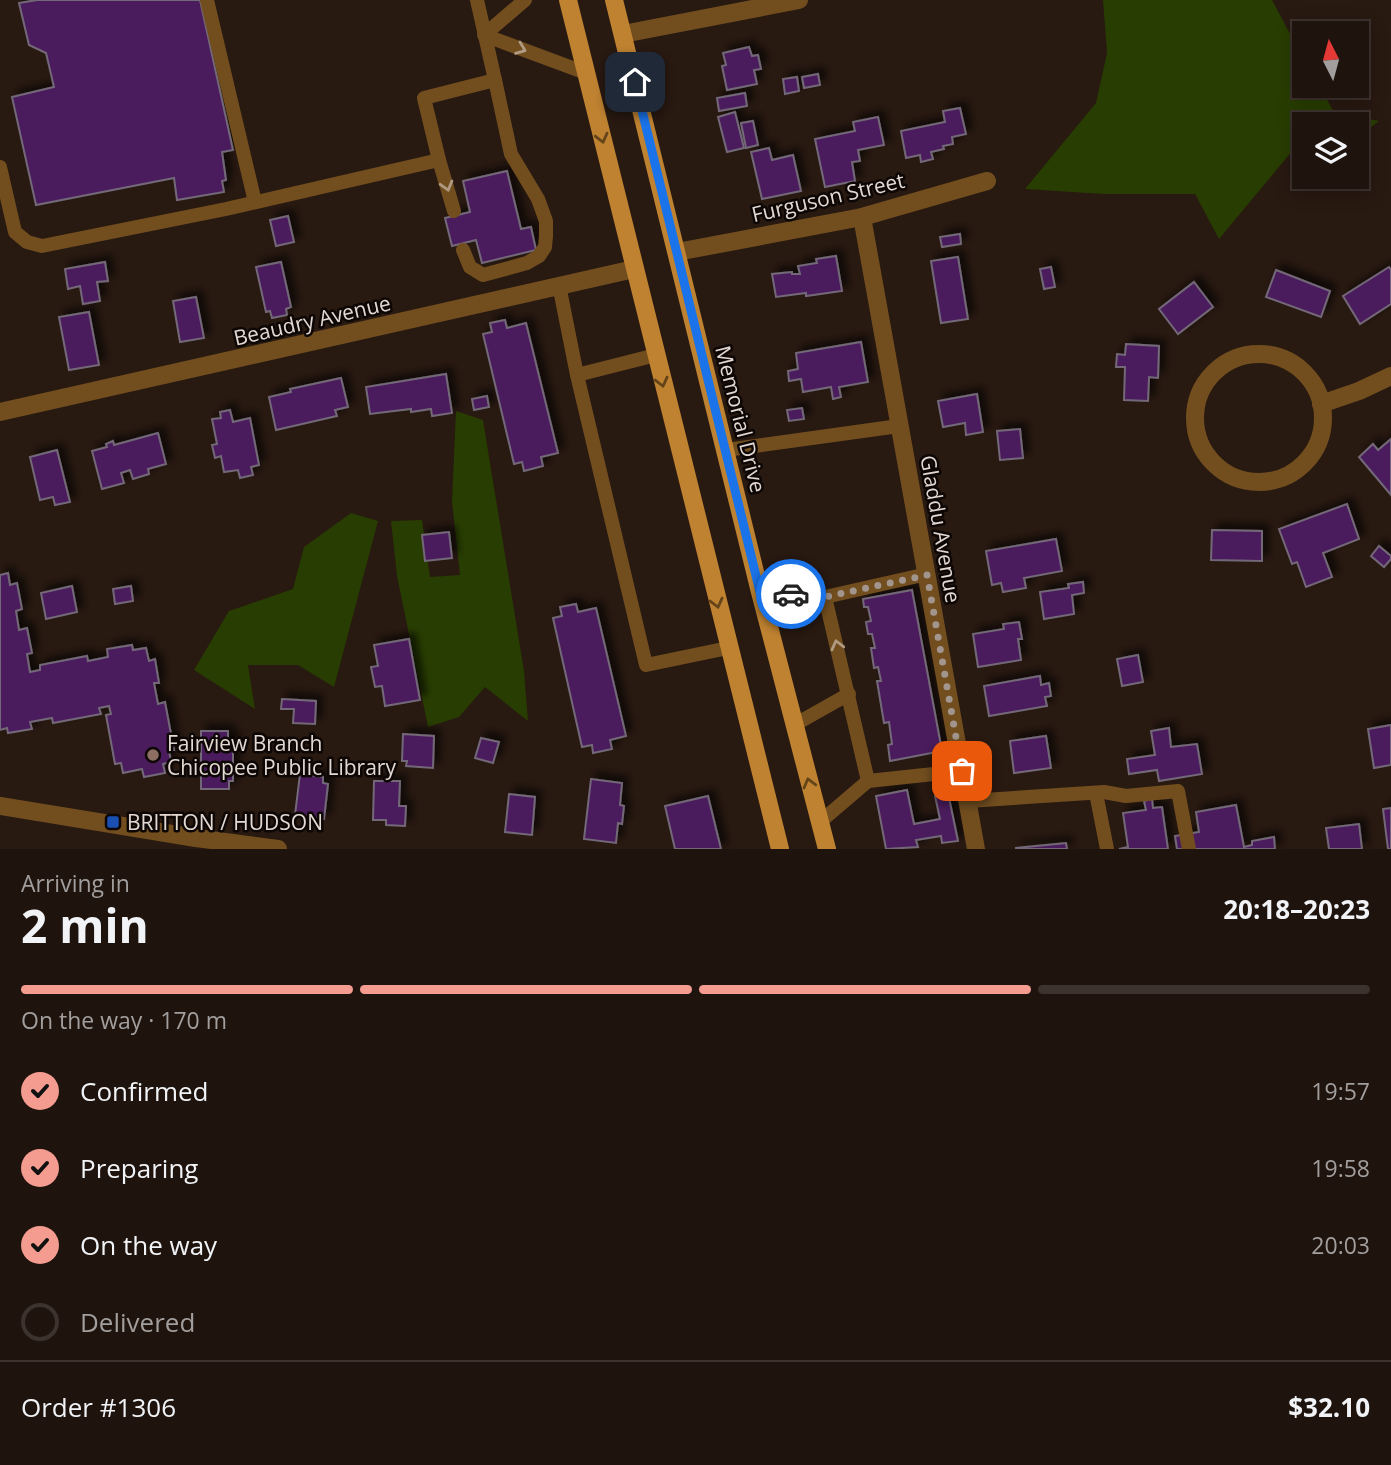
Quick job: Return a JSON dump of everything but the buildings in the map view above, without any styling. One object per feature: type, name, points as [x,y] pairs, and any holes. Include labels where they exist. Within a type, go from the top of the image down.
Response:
[{"type":"main road","points":[[568,0],[780,849]]},
{"type":"main road","name":"Memorial Drive","points":[[614,0],[760,592],[827,849]]},
{"type":"street","points":[[622,34],[799,0]]},
{"type":"street","name":"Furguson Street","points":[[677,252],[862,217],[987,181]]},
{"type":"street","name":"Gladdu Avenue","points":[[862,217],[976,849]]},
{"type":"street","name":"Beaudry Avenue","points":[[0,412],[634,269]]},
{"type":"street","points":[[1269,355],[1293,364],[1311,381],[1321,404],[1322,429],[1313,452],[1296,470],[1273,480],[1248,481],[1225,472],[1206,455],[1196,432],[1195,407],[1204,384],[1222,366],[1244,356],[1269,355]]},
{"type":"street","points":[[1321,404],[1391,376]]},
{"type":"street","points":[[0,806],[278,849]]},
{"type":"lane","points":[[207,0],[255,202]]},
{"type":"lane","points":[[463,250],[470,267],[483,275],[491,274],[527,263],[539,256],[545,247],[547,236],[546,221],[538,199],[512,154],[477,0]]},
{"type":"lane","points":[[484,35],[525,0]]},
{"type":"lane","points":[[484,35],[586,73]]},
{"type":"lane","points":[[454,212],[424,98],[495,80]]},
{"type":"lane","points":[[0,167],[15,232],[27,243],[42,246],[439,160]]},
{"type":"lane","points":[[559,285],[577,375],[646,665],[729,648]]},
{"type":"lane","points":[[577,375],[656,355]]},
{"type":"lane","points":[[726,450],[900,426]]},
{"type":"lane","points":[[760,592],[825,597],[927,575]]},
{"type":"lane","points":[[825,597],[868,781]]},
{"type":"lane","points":[[794,725],[849,694]]},
{"type":"lane","points":[[820,822],[868,781],[962,771]]},
{"type":"lane","points":[[968,801],[1104,792],[1126,796],[1178,792],[1189,849]]},
{"type":"lane","points":[[1096,793],[1107,849]]},
{"type":"green space","points":[[1103,0],[1272,0],[1292,38],[1292,98],[1326,98],[1334,112],[1292,112],[1292,151],[1219,239],[1195,194],[1104,194],[1025,189],[1096,103],[1107,53]]},
{"type":"green space","points":[[1369,119],[1379,121],[1369,129]]},
{"type":"green space","points":[[456,411],[483,420],[524,671],[528,721],[485,687],[459,717],[428,727],[397,576],[391,521],[422,520],[430,577],[460,575],[452,501]]},
{"type":"green space","points":[[351,513],[378,521],[334,687],[298,665],[248,665],[255,709],[194,670],[229,611],[293,589],[304,547]]},
{"type":"way so far","points":[[791,594],[825,597],[927,575],[962,771]]},
{"type":"place","name":"Fairview Branch Chicopee Public Library","points":[[153,755]]},
{"type":"place","name":"BRITTON / HUDSON","points":[[113,822]]},
{"type":"route","points":[[635,82],[760,592],[791,594]]}]
